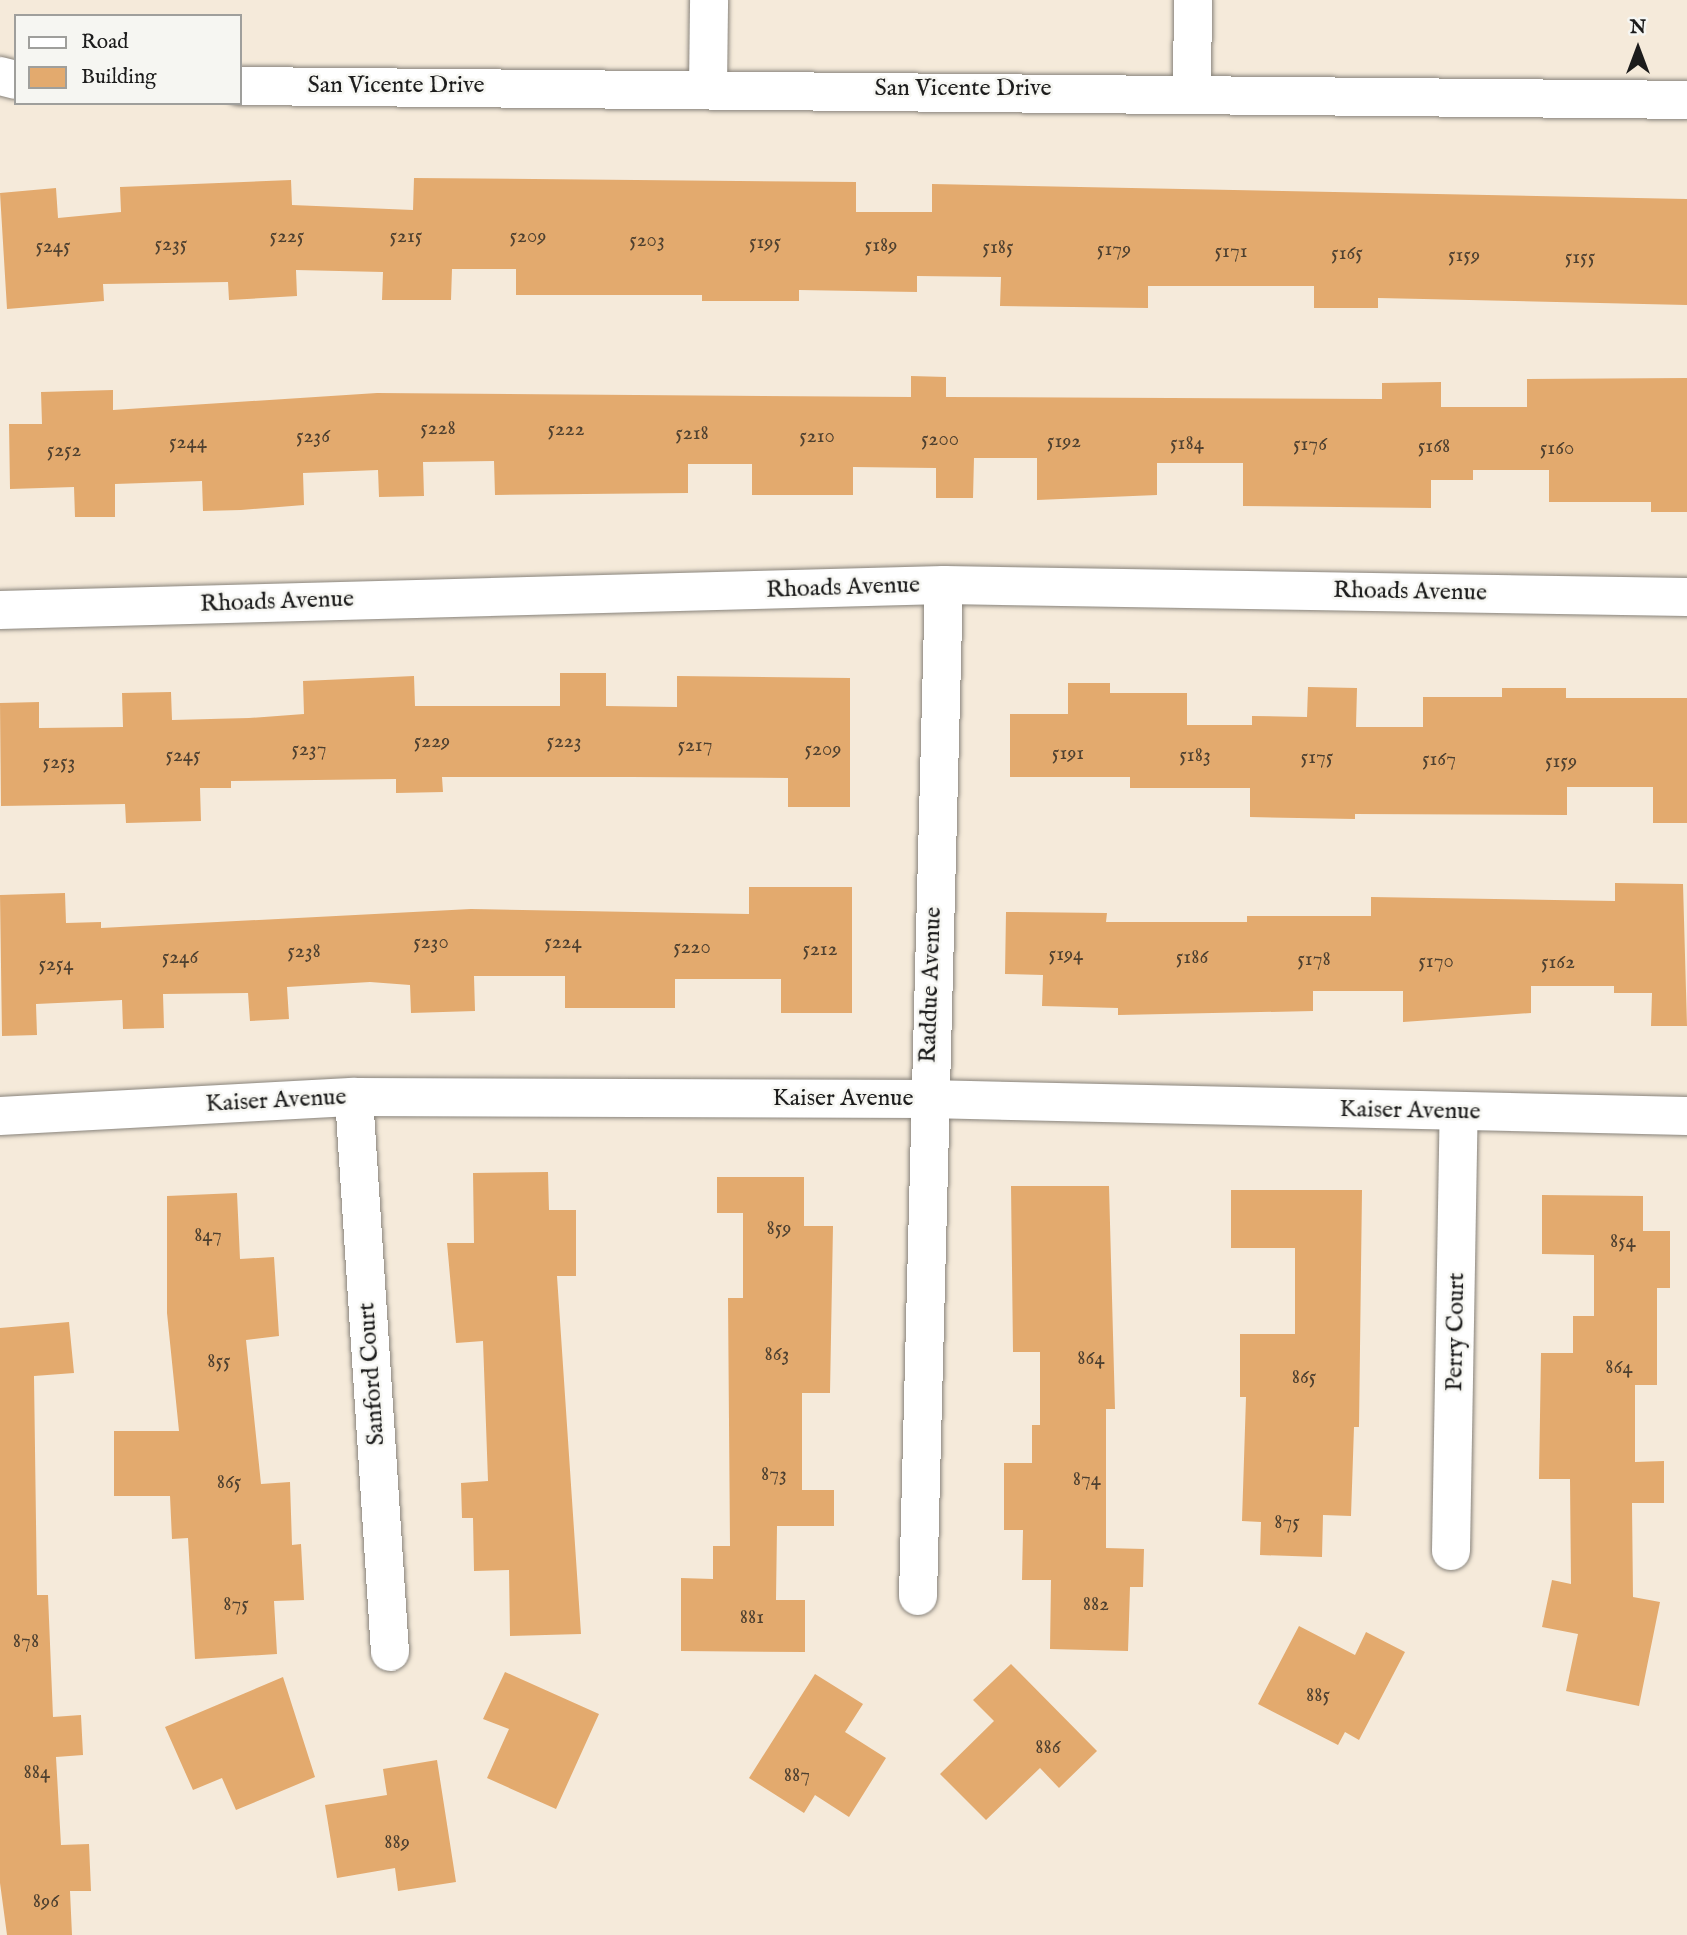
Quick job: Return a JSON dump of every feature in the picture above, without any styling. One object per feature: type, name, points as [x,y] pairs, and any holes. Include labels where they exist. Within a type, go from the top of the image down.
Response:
[{"type":"street","points":[[708,88],[709,0]]},
{"type":"street","points":[[1192,91],[1194,0]]},
{"type":"street","name":"San Vicente Drive","points":[[242,86],[1192,91],[1687,100]]},
{"type":"street","name":"Rhoads Avenue","points":[[0,610],[944,585],[1687,597]]},
{"type":"street","name":"Raddue Avenue","points":[[918,1596],[927,1099],[944,585]]},
{"type":"street","name":"Kaiser Avenue","points":[[0,1116],[354,1097],[927,1099],[1687,1116]]},
{"type":"street","name":"Sanford Court","points":[[354,1097],[390,1652]]},
{"type":"street","name":"Perry Court","points":[[1451,1551],[1459,1113]]},
{"type":"building","points":[[414,178],[856,182],[856,212],[932,212],[932,184],[1687,199],[1687,305],[1378,298],[1378,308],[1314,308],[1314,286],[1148,286],[1148,308],[1000,306],[1001,277],[917,276],[917,292],[799,290],[799,301],[702,301],[702,295],[516,295],[516,269],[452,269],[451,300],[382,300],[383,272],[296,270],[297,296],[229,300],[228,282],[103,284],[104,301],[7,309],[0,193],[56,188],[58,218],[121,212],[120,187],[291,180],[292,205],[413,210]]},
{"type":"building","points":[[911,376],[946,377],[946,397],[1382,399],[1382,383],[1441,382],[1441,407],[1527,407],[1527,379],[1687,378],[1687,512],[1651,512],[1651,502],[1549,502],[1549,470],[1473,470],[1473,480],[1431,480],[1431,508],[1243,506],[1243,463],[1157,463],[1157,495],[1037,500],[1037,458],[974,458],[973,498],[936,498],[936,468],[853,467],[853,495],[752,495],[752,464],[688,464],[688,493],[495,495],[494,461],[423,462],[424,496],[379,497],[378,470],[303,473],[304,505],[241,510],[203,511],[202,481],[115,484],[115,517],[75,517],[74,487],[10,489],[9,424],[42,424],[41,392],[113,390],[113,410],[377,393],[911,397]]},
{"type":"building","points":[[560,673],[606,673],[606,706],[677,707],[677,676],[850,678],[850,807],[788,807],[788,778],[631,777],[442,777],[443,792],[396,793],[396,779],[231,781],[231,788],[200,788],[201,821],[126,823],[125,804],[1,806],[0,703],[39,702],[39,728],[123,727],[122,693],[171,692],[172,720],[249,718],[304,714],[303,681],[414,676],[415,706],[560,706]]},
{"type":"building","points":[[1068,683],[1110,683],[1110,693],[1187,693],[1187,725],[1252,725],[1252,716],[1307,717],[1308,687],[1357,688],[1356,727],[1423,727],[1423,697],[1502,697],[1502,688],[1566,688],[1566,698],[1687,698],[1687,823],[1653,823],[1653,787],[1567,787],[1567,815],[1355,814],[1355,819],[1250,817],[1250,788],[1130,788],[1130,777],[1010,777],[1010,714],[1068,714]]},
{"type":"building","points":[[1615,883],[1683,884],[1687,1026],[1651,1026],[1652,993],[1614,993],[1614,986],[1531,986],[1531,1013],[1403,1022],[1403,991],[1313,991],[1313,1011],[1118,1015],[1118,1008],[1042,1006],[1043,975],[1005,974],[1006,912],[1107,913],[1106,922],[1247,922],[1247,916],[1371,916],[1371,897],[1615,901]]},
{"type":"building","points":[[749,887],[852,887],[852,1013],[781,1013],[781,979],[675,979],[675,1008],[565,1008],[565,976],[474,976],[475,1011],[411,1013],[410,985],[370,982],[287,987],[289,1019],[250,1021],[248,993],[163,994],[164,1028],[123,1029],[122,1000],[36,1004],[37,1035],[2,1036],[0,895],[65,893],[66,923],[101,922],[101,928],[471,909],[749,914]]},
{"type":"building","points":[[548,1172],[549,1210],[576,1210],[576,1276],[557,1276],[581,1634],[510,1636],[509,1570],[474,1571],[473,1518],[462,1518],[461,1483],[488,1481],[483,1341],[456,1343],[447,1243],[474,1243],[473,1173]]},
{"type":"building","points":[[717,1177],[804,1177],[804,1226],[833,1226],[830,1393],[802,1393],[802,1490],[834,1490],[834,1526],[777,1526],[776,1600],[805,1600],[805,1652],[681,1651],[681,1578],[713,1579],[713,1546],[730,1546],[728,1298],[743,1298],[743,1213],[717,1213]]},
{"type":"building","points":[[1011,1186],[1109,1186],[1115,1409],[1106,1409],[1106,1548],[1144,1549],[1143,1587],[1130,1587],[1128,1651],[1050,1649],[1051,1580],[1022,1580],[1023,1530],[1004,1530],[1004,1463],[1032,1463],[1032,1425],[1040,1425],[1040,1352],[1013,1352]]},
{"type":"building","points":[[1231,1190],[1362,1190],[1359,1427],[1354,1427],[1351,1516],[1323,1515],[1322,1557],[1260,1555],[1261,1522],[1242,1521],[1246,1397],[1240,1397],[1240,1334],[1295,1334],[1295,1248],[1231,1248]]},
{"type":"building","points":[[237,1193],[240,1259],[274,1257],[279,1336],[246,1340],[261,1484],[290,1482],[292,1545],[301,1544],[304,1600],[274,1601],[277,1654],[195,1659],[188,1538],[172,1539],[170,1496],[114,1496],[114,1431],[179,1431],[167,1313],[167,1196]]},
{"type":"building","points":[[1542,1195],[1643,1196],[1643,1231],[1670,1231],[1670,1288],[1657,1288],[1657,1385],[1635,1385],[1635,1462],[1664,1461],[1664,1503],[1632,1503],[1633,1597],[1660,1602],[1639,1706],[1566,1691],[1578,1634],[1542,1627],[1552,1580],[1571,1584],[1570,1479],[1539,1479],[1541,1353],[1573,1353],[1573,1316],[1594,1316],[1594,1255],[1542,1254]]},
{"type":"building","points":[[69,1322],[74,1373],[34,1376],[37,1595],[48,1595],[53,1717],[81,1715],[83,1755],[56,1757],[61,1845],[89,1844],[91,1891],[70,1891],[72,1935],[7,1935],[0,1883],[0,1328]]},
{"type":"building","points":[[1299,1626],[1355,1655],[1366,1632],[1405,1652],[1359,1740],[1345,1732],[1338,1745],[1258,1704]]},
{"type":"building","points":[[1011,1664],[1097,1751],[1059,1788],[1040,1768],[986,1820],[940,1774],[994,1721],[973,1700]]},
{"type":"building","points":[[505,1672],[599,1714],[556,1809],[487,1778],[509,1729],[483,1719]]},
{"type":"building","points":[[815,1674],[863,1704],[845,1732],[886,1758],[849,1817],[815,1795],[804,1813],[749,1778]]},
{"type":"building","points":[[283,1677],[315,1777],[236,1810],[222,1778],[193,1790],[165,1727]]},
{"type":"building","points":[[437,1760],[456,1882],[398,1891],[395,1868],[337,1878],[325,1805],[387,1795],[383,1769]]}]
